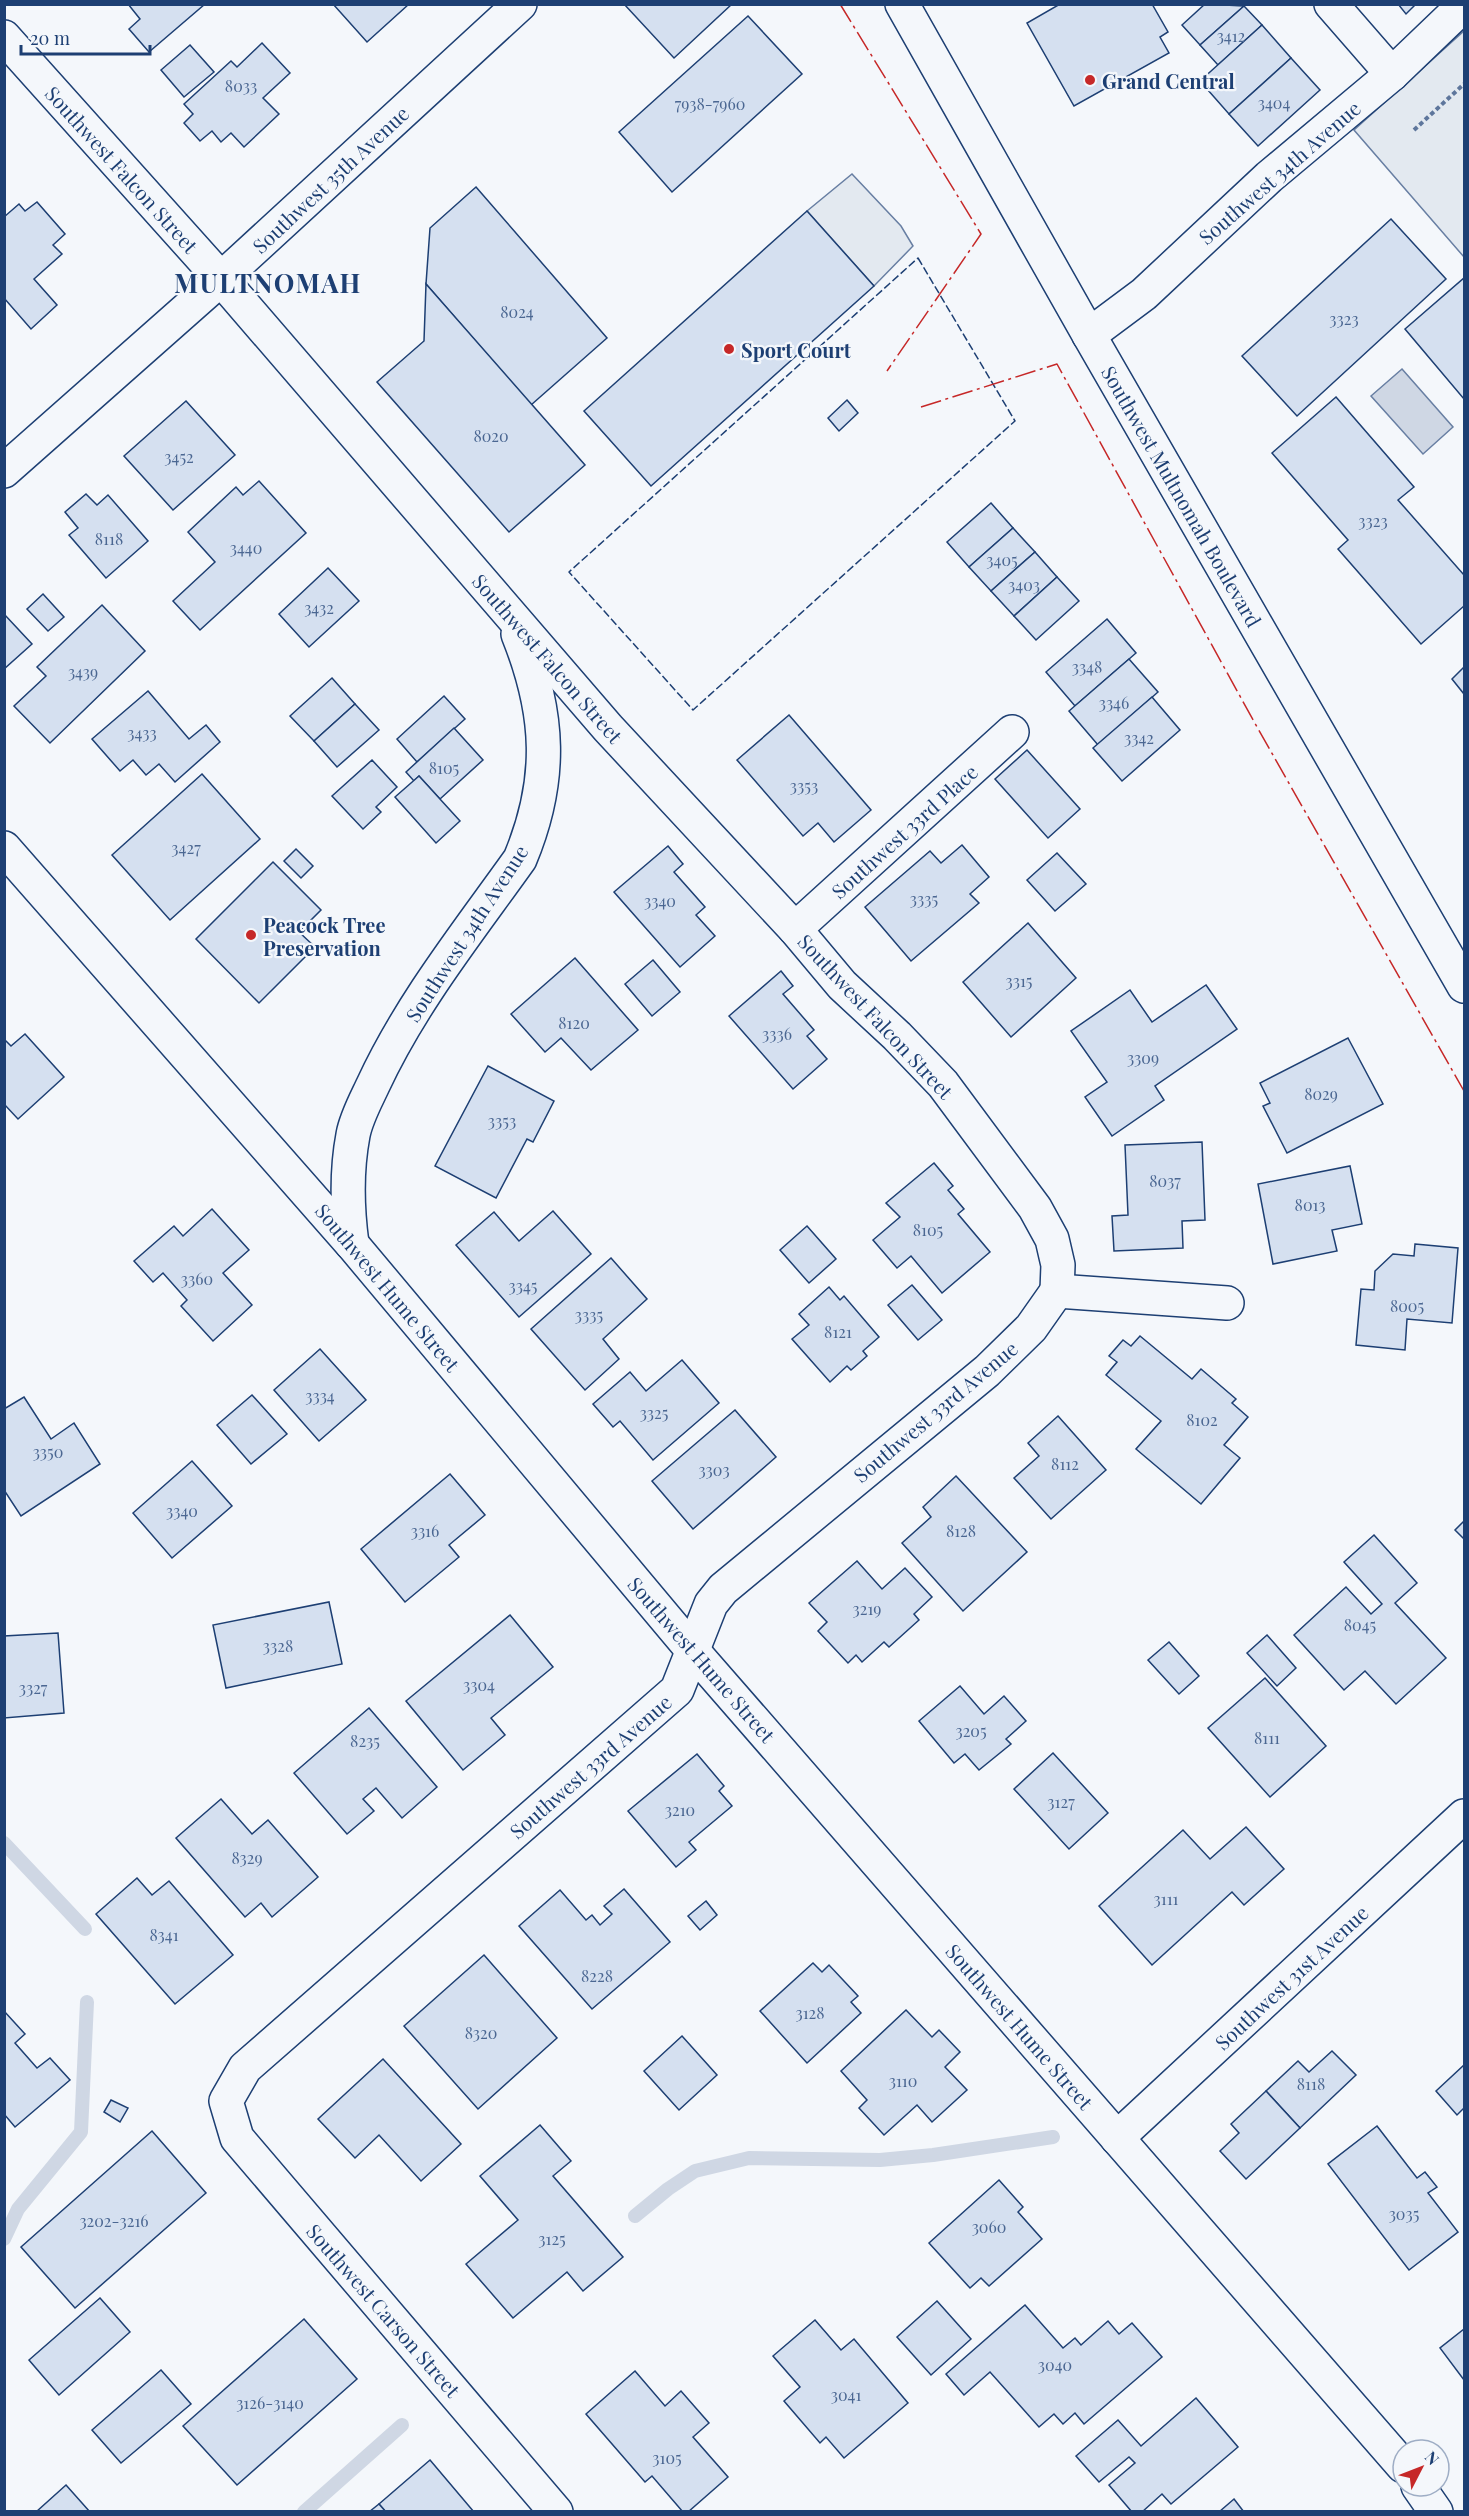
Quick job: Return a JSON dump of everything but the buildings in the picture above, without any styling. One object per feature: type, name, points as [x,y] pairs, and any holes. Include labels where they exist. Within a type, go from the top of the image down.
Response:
[{"type":"street","name":"Southwest 35th Avenue","points":[[4,471],[221,279],[520,4]]},
{"type":"street","name":"Southwest Multnomah Boulevard","points":[[902,4],[1089,335],[1464,986]]},
{"type":"street","points":[[1331,4],[1392,74]]},
{"type":"street","name":"Southwest 34th Avenue","points":[[1089,335],[1144,294],[1269,177],[1392,74],[1464,5]]},
{"type":"street","name":"Southwest Falcon Street","points":[[4,38],[221,279],[608,728],[795,929],[842,986],[897,1036],[943,1084],[1035,1208],[1052,1239],[1058,1265],[1057,1291]]},
{"type":"street","name":"Southwest 34th Avenue","points":[[352,1244],[347,1203],[349,1161],[353,1133],[364,1104],[386,1056],[412,1013],[520,859],[532,831],[539,803],[544,736],[539,699],[528,661],[510,616]]},
{"type":"street","name":"Southwest 33rd Place","points":[[795,929],[1012,732]]},
{"type":"street","name":"Southwest Hume Street","points":[[4,848],[352,1244],[693,1651],[1391,2452]]},
{"type":"street","points":[[1057,1291],[1227,1303]]},
{"type":"street","name":"Southwest 33rd Avenue","points":[[226,2101],[245,2068],[677,1690],[711,1604],[723,1588],[987,1371],[1031,1328],[1057,1291]]},
{"type":"street","name":"Southwest 31st Avenue","points":[[1118,2138],[1464,1816]]},
{"type":"street","name":"Southwest Carson Street","points":[[226,2101],[237,2138],[556,2511]]},
{"type":"street","points":[[1427,2498],[1436,2511]]},
{"type":"path","points":[[1414,130],[1464,84]]},
{"type":"shaded area","points":[[1464,31],[1464,257],[1354,130]]},
{"type":"shaded area","points":[[852,174],[901,226],[913,246],[874,286],[807,211]]},
{"type":"shaded area","points":[[1402,369],[1453,427],[1423,454],[1371,396]]},
{"type":"waterway","points":[[4,1843],[85,1929]]},
{"type":"waterway","points":[[4,2239],[18,2209],[81,2132],[87,2002]]},
{"type":"waterway","points":[[635,2216],[668,2189],[695,2171],[749,2158],[880,2160],[933,2155],[1053,2137]]},
{"type":"waterway","points":[[304,2512],[402,2425]]},
{"type":"fence","points":[[918,258],[1015,421],[693,710],[569,572],[918,258]]},
{"type":"power","points":[[840,4],[981,234],[887,371]]},
{"type":"power","points":[[921,407],[1057,364],[1257,727],[1464,1091]]},
{"type":"place","name":"Grand Central","points":[[1090,80]]},
{"type":"place","name":"Sport Court","points":[[729,349]]},
{"type":"place","name":"Peacock Tree Preservation","points":[[251,935]]},
{"type":"district","name":"MULTNOMAH","points":[[268,282]]}]
